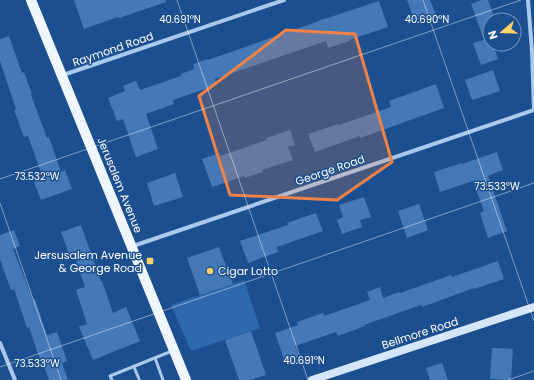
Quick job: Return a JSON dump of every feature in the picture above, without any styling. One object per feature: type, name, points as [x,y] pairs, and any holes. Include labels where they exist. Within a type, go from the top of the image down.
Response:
[{"type":"main road","name":"Jerusalem Avenue","points":[[31,0],[186,380]]},
{"type":"main road","name":"Bellmore Road","points":[[312,380],[534,307]]},
{"type":"street","name":"Raymond Road","points":[[62,75],[284,0]]},
{"type":"street","points":[[528,0],[533,51],[534,110]]},
{"type":"street","name":"George Road","points":[[131,246],[534,110]]},
{"type":"street","points":[[0,343],[15,380]]},
{"type":"lane","points":[[112,380],[110,376],[174,351]]},
{"type":"lane","points":[[155,358],[163,380]]},
{"type":"lane","points":[[134,367],[139,379]]},
{"type":"highlighted area","points":[[286,30],[355,34],[392,162],[337,200],[230,195],[199,96]]},
{"type":"shaded area","points":[[244,280],[260,328],[191,351],[171,305]]},
{"type":"building","points":[[74,0],[166,0],[166,2],[84,29]]},
{"type":"building","points":[[407,0],[430,0],[436,15],[415,22]]},
{"type":"building","points":[[482,0],[488,0],[492,12],[482,12],[482,34],[471,4]]},
{"type":"building","points":[[379,1],[388,27],[328,48],[326,41],[215,79],[217,85],[173,100],[174,104],[146,114],[158,149],[136,157],[123,119],[117,121],[108,98],[125,91],[123,86],[136,81],[140,90],[181,76],[181,74],[194,69],[193,64]]},
{"type":"building","points":[[9,36],[22,73],[24,72],[47,138],[49,137],[61,172],[65,170],[72,189],[41,200],[34,182],[43,178],[28,136],[24,137],[14,110],[16,109],[0,61],[0,39]]},
{"type":"building","points":[[482,41],[482,52],[496,52],[498,59],[481,65],[473,43]]},
{"type":"building","points":[[493,70],[500,91],[472,100],[465,80]]},
{"type":"building","points":[[436,84],[444,108],[360,138],[360,136],[315,152],[308,134],[391,107],[389,101]]},
{"type":"building","points":[[290,130],[295,145],[288,147],[293,160],[262,170],[263,172],[245,178],[244,176],[212,187],[202,159],[219,153],[220,156],[267,140],[266,138]]},
{"type":"building","points":[[497,152],[503,170],[488,176],[507,231],[488,238],[480,213],[484,211],[473,181],[440,192],[434,172]]},
{"type":"building","points":[[175,173],[183,197],[154,206],[147,183]]},
{"type":"building","points":[[364,197],[371,217],[360,220],[362,227],[342,234],[337,220],[343,217],[339,205]]},
{"type":"building","points":[[419,204],[428,230],[407,238],[398,211]]},
{"type":"building","points":[[316,213],[323,231],[277,247],[278,252],[248,263],[240,241],[288,225],[287,223]]},
{"type":"building","points":[[81,225],[113,313],[126,307],[140,341],[93,360],[79,327],[87,324],[76,290],[85,287],[73,252],[69,254],[61,232]]},
{"type":"building","points":[[14,230],[20,246],[13,249],[33,300],[35,299],[47,335],[57,332],[67,361],[62,363],[68,380],[49,380],[42,360],[40,360],[29,327],[27,328],[14,289],[11,290],[0,260],[0,235]]},
{"type":"building","name":"Cigar Lotto","points":[[219,247],[233,284],[200,295],[187,258]]},
{"type":"building","points":[[498,261],[504,279],[422,307],[421,305],[364,325],[365,326],[338,336],[336,332],[295,346],[300,360],[286,365],[275,333],[298,325],[297,322],[323,313],[324,316],[370,300],[367,292],[380,287],[383,298]]},
{"type":"building","points":[[251,331],[266,375],[250,380],[239,380],[225,340]]},
{"type":"building","points":[[492,348],[513,349],[511,380],[490,379]]},
{"type":"building","points":[[442,363],[448,380],[430,380],[426,368]]},
{"type":"place","name":"Jersusalem Avenue & George Road","points":[[150,261]]},
{"type":"place","name":"Cigar Lotto","points":[[210,271]]}]
